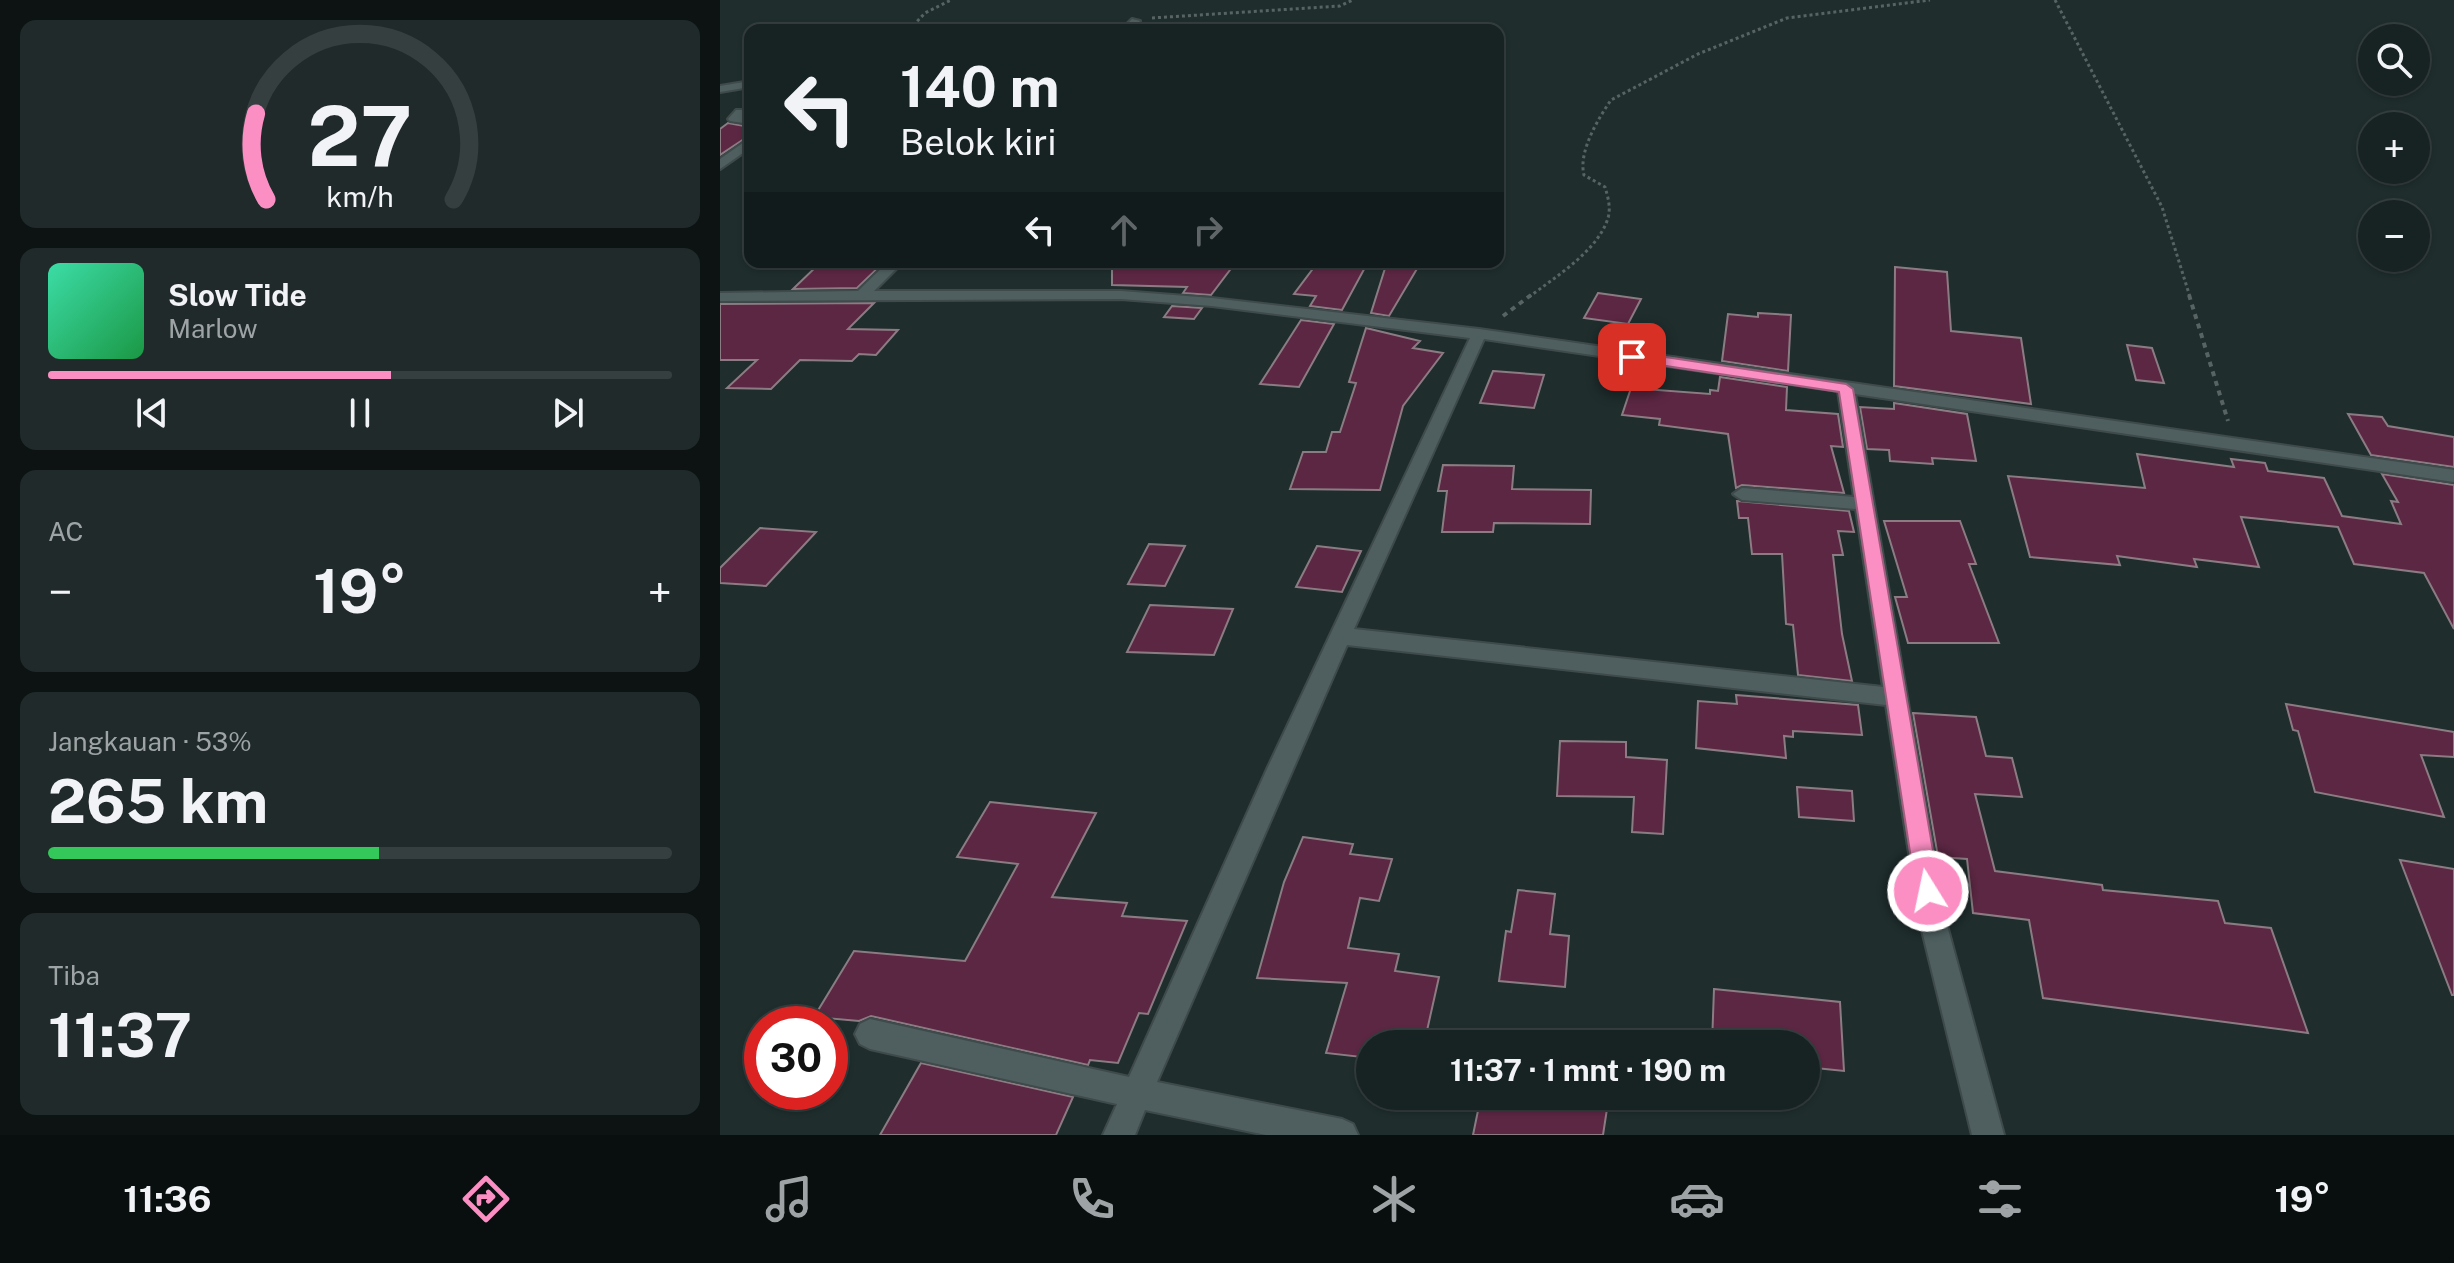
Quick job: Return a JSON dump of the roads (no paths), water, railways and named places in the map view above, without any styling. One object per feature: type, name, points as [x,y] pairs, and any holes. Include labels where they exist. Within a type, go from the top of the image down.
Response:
[{"type":"street","points":[[1132,24],[1135,21]]},
{"type":"street","points":[[720,89],[744,85]]},
{"type":"street","points":[[740,112],[734,119],[744,120]]},
{"type":"street","points":[[720,165],[744,146]]},
{"type":"street","points":[[735,153],[744,153]]},
{"type":"street","points":[[863,294],[890,268]]},
{"type":"street","points":[[720,297],[1121,295],[1212,302],[1479,334],[2454,476]]},
{"type":"street","points":[[1119,1135],[1135,1093],[1479,334]]},
{"type":"street","points":[[1846,389],[1932,918],[1988,1135]]},
{"type":"street","points":[[1742,494],[1864,504]]},
{"type":"street","points":[[1341,636],[1894,697]]},
{"type":"street","points":[[870,1034],[1342,1135]]}]
